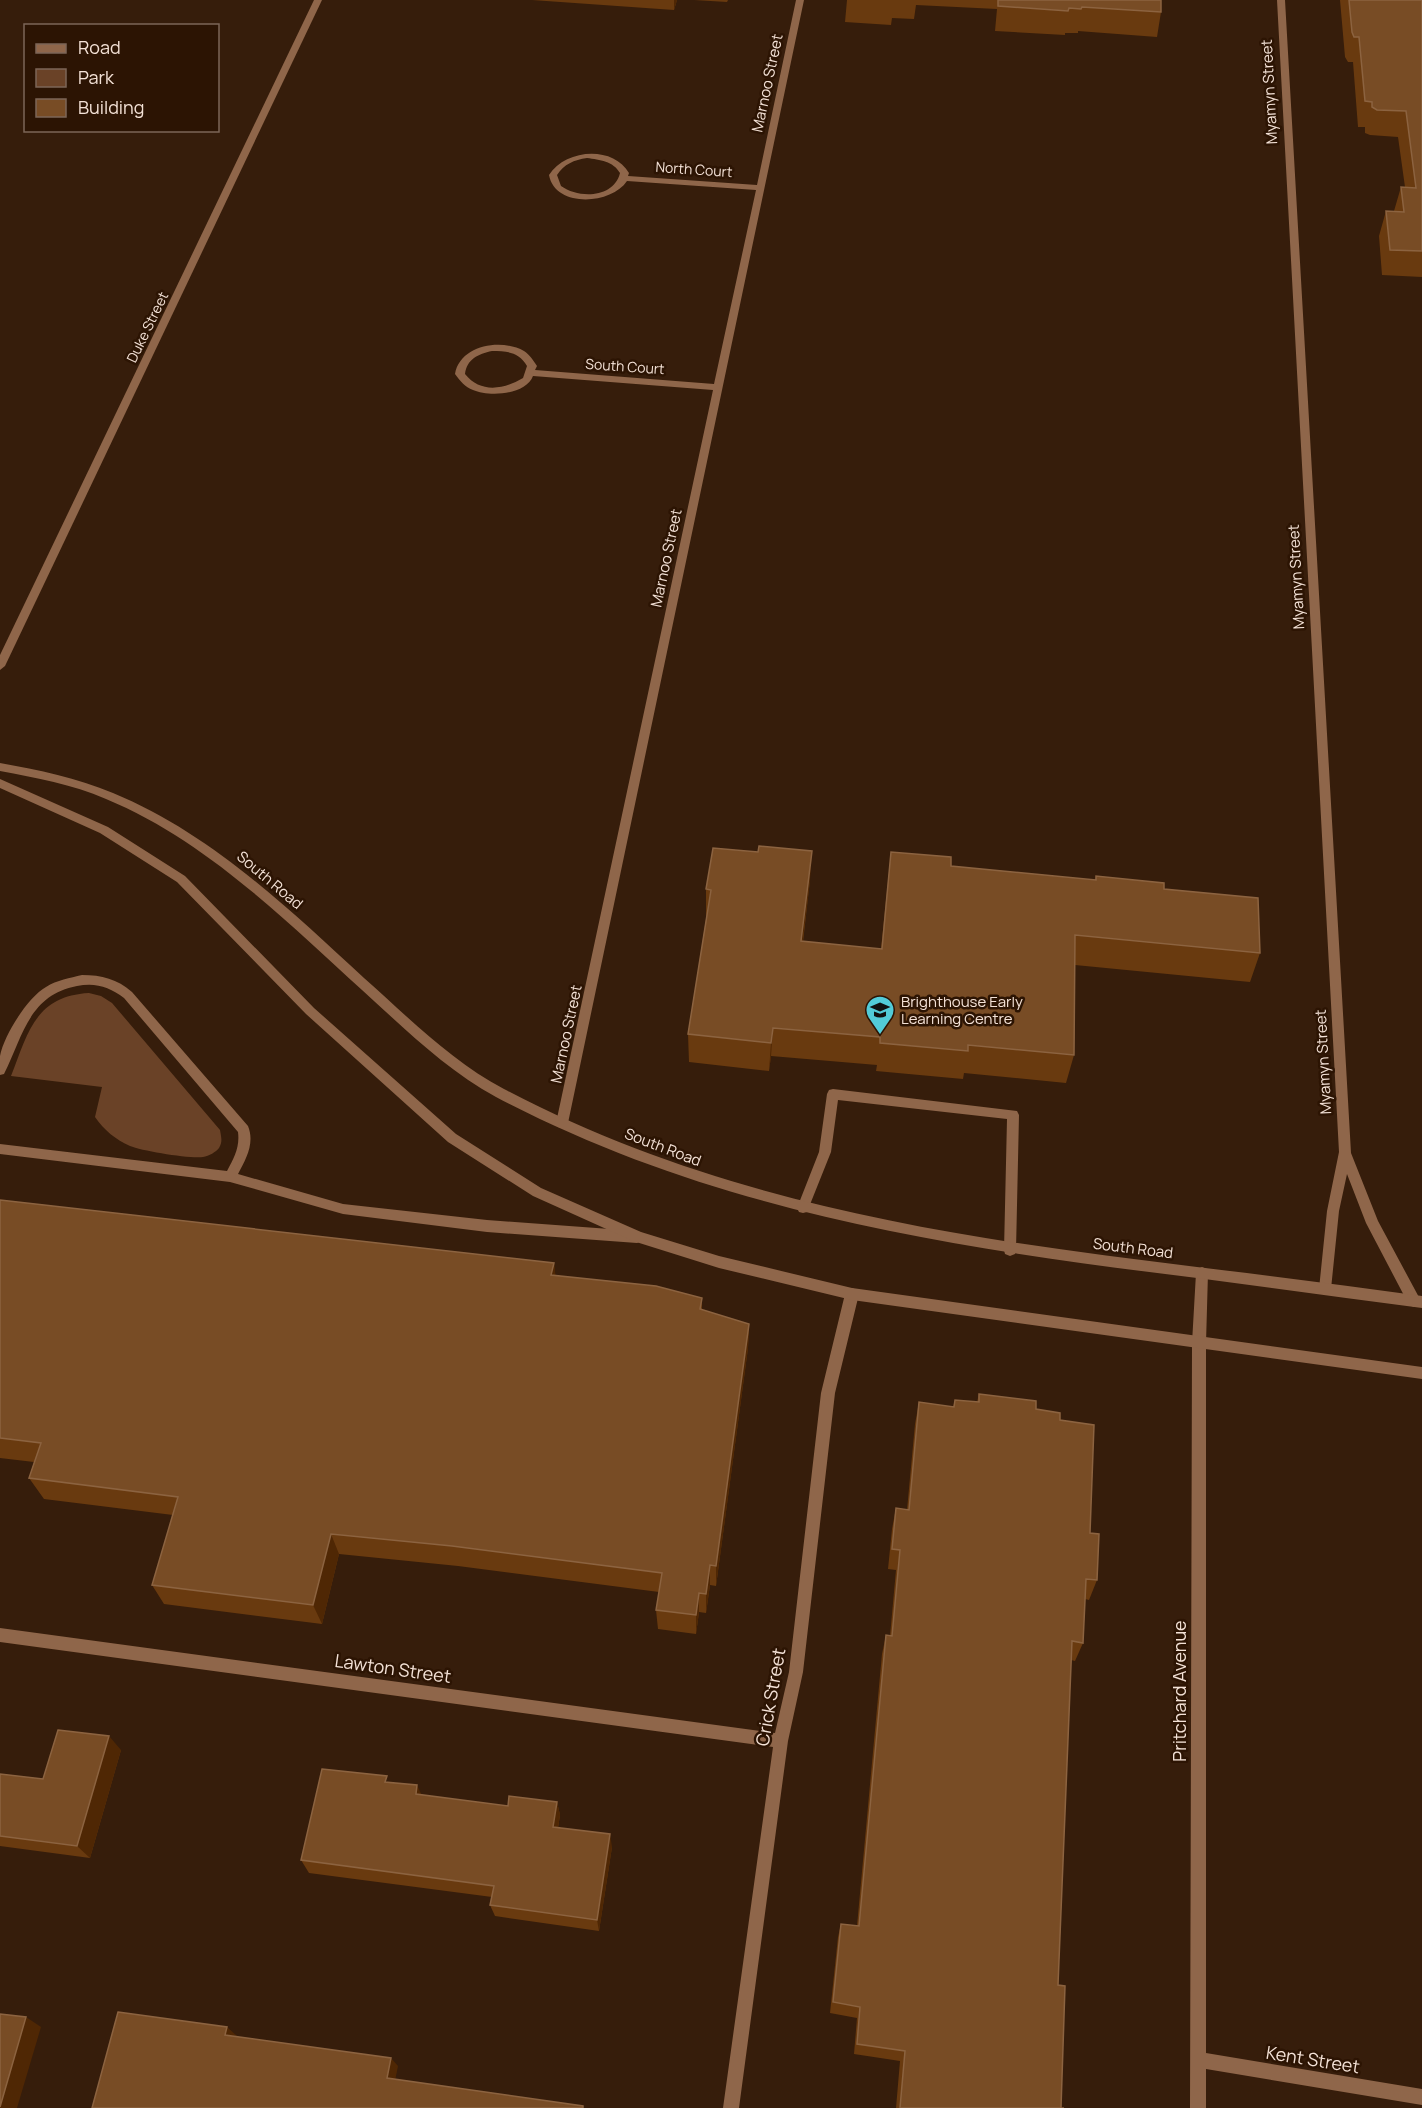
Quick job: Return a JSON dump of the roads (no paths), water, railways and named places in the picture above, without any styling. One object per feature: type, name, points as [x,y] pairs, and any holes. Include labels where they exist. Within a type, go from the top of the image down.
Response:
[{"type":"street","name":"Duke Street","points":[[0,666],[318,0]]},
{"type":"street","name":"Marnoo Street","points":[[562,1123],[800,0]]},
{"type":"street","name":"Myamyn Street","points":[[1281,0],[1345,1152],[1333,1211],[1325,1289]]},
{"type":"street","points":[[599,157],[619,164],[624,171],[625,178],[622,184],[608,194],[585,197],[564,192],[557,187],[553,175],[556,168],[575,158],[599,157]]},
{"type":"street","name":"North Court","points":[[625,178],[760,188]]},
{"type":"street","points":[[492,348],[513,350],[523,354],[532,366],[531,373],[527,380],[518,386],[495,392],[472,387],[460,374],[464,360],[481,350],[492,348]]},
{"type":"street","name":"South Court","points":[[531,373],[718,387]]},
{"type":"street","name":"South Road","points":[[0,767],[26,770],[81,783],[146,811],[191,838],[220,859],[300,926],[436,1048],[478,1080],[562,1123],[648,1161],[717,1184],[803,1208],[904,1232],[1010,1250],[1418,1302]]},
{"type":"street","points":[[0,783],[104,830],[181,879],[309,1011],[452,1138],[537,1191],[638,1237],[719,1262],[852,1294],[1422,1373]]},
{"type":"street","points":[[0,1070],[19,1025],[30,1006],[48,989],[98,979],[114,984],[128,995],[244,1130],[246,1139],[244,1152],[230,1177]]},
{"type":"street","points":[[803,1208],[825,1152],[833,1094],[1013,1115],[1010,1250]]},
{"type":"street","points":[[0,1149],[230,1177],[343,1209],[487,1226],[638,1237]]},
{"type":"street","name":"Myamyn Street","points":[[1345,1152],[1372,1223],[1418,1302]]},
{"type":"street","name":"Pritchard Avenue","points":[[1198,2108],[1199,1343],[1202,1273]]},
{"type":"street","name":"Crick Street","points":[[731,2108],[780,1741],[796,1672],[828,1393],[852,1294]]},
{"type":"street","name":"Lawton Street","points":[[0,1635],[780,1741]]},
{"type":"street","name":"Kent Street","points":[[1198,2060],[1422,2097]]},
{"type":"place","name":"Brighthouse Early Learning Centre","points":[[880,1036]]}]
